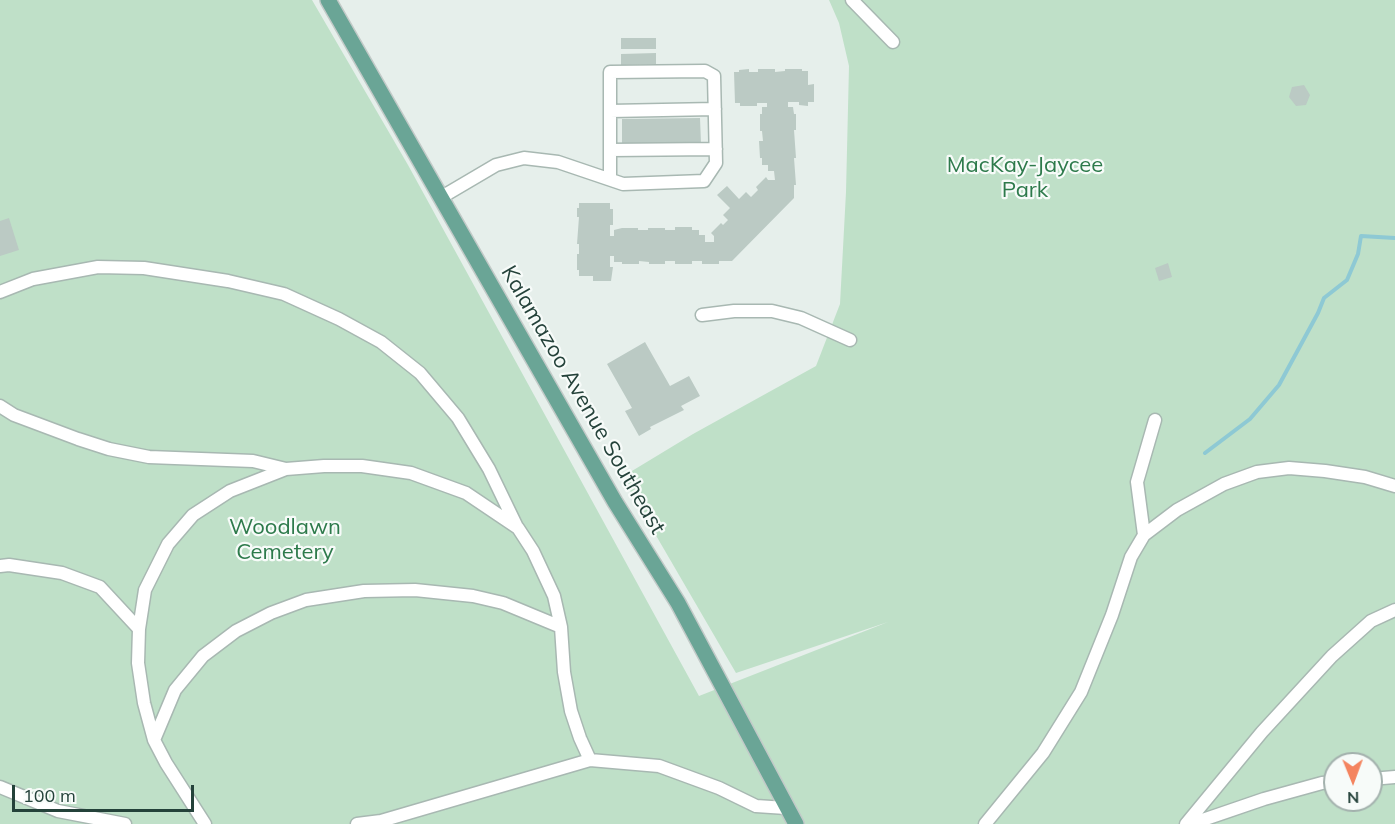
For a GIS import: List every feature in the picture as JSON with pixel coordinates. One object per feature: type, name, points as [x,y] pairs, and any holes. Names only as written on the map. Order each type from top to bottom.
[{"type":"main road","name":"Kalamazoo Avenue Southeast","points":[[328,0],[615,502],[678,603],[796,824]]},
{"type":"lane","points":[[852,0],[893,42]]},
{"type":"lane","points":[[440,198],[496,165],[524,158],[558,162],[623,184],[704,182],[716,164],[714,76],[705,71],[610,72],[610,179]]},
{"type":"lane","points":[[610,111],[715,109]]},
{"type":"lane","points":[[610,150],[716,149]]},
{"type":"lane","points":[[0,292],[33,279],[98,267],[144,267],[228,280],[284,294],[339,319],[381,342],[420,373],[458,418],[489,469],[518,528],[533,551],[554,596],[561,627],[564,672],[571,711],[590,760]]},
{"type":"lane","points":[[702,315],[734,311],[772,311],[801,318],[850,340]]},
{"type":"lane","points":[[0,406],[14,415],[109,449],[149,457],[253,461],[286,470]]},
{"type":"lane","points":[[1144,536],[1137,482],[1155,420]]},
{"type":"lane","points":[[205,824],[170,770],[154,740],[142,693],[138,663],[139,629],[145,590],[168,544],[192,515],[230,492],[286,470],[324,466],[362,466],[411,473],[466,493],[518,528]]},
{"type":"lane","points":[[985,824],[1043,753],[1081,692],[1112,615],[1131,557],[1144,536],[1177,510],[1224,484],[1257,472],[1289,468],[1325,471],[1365,477],[1395,486]]},
{"type":"lane","points":[[0,566],[9,565],[62,573],[100,587],[139,629]]},
{"type":"lane","points":[[154,740],[175,690],[203,656],[236,631],[271,613],[306,600],[364,591],[415,590],[472,596],[503,603],[561,627]]},
{"type":"lane","points":[[1186,824],[1262,732],[1332,656],[1371,621],[1395,610]]},
{"type":"lane","points":[[357,824],[381,821],[590,760],[659,766],[719,788],[756,806],[786,808]]},
{"type":"lane","points":[[1191,824],[1323,783]]},
{"type":"lane","points":[[0,787],[58,811],[125,824]]},
{"type":"green space","points":[[0,0],[312,0],[408,165],[699,696],[888,622],[736,673],[622,477],[693,434],[816,366],[840,304],[846,192],[849,66],[839,23],[829,0],[1395,0],[1395,824],[0,824]]},
{"type":"building","points":[[621,38],[656,38],[656,49],[621,49]]},
{"type":"building","points":[[656,53],[656,64],[621,65],[621,54]]},
{"type":"building","points":[[749,69],[749,72],[758,72],[758,69],[775,69],[775,72],[785,71],[785,69],[802,69],[802,71],[808,71],[808,85],[814,84],[814,102],[808,102],[808,106],[799,105],[799,102],[788,102],[788,107],[793,107],[794,114],[796,114],[794,198],[732,261],[719,261],[719,264],[702,264],[702,261],[692,261],[692,264],[675,264],[675,261],[665,261],[665,264],[649,264],[649,262],[639,261],[639,264],[622,264],[622,262],[614,262],[614,256],[610,256],[610,267],[613,267],[611,281],[593,281],[593,276],[579,276],[579,270],[577,270],[579,217],[577,217],[577,208],[579,208],[579,203],[610,203],[610,209],[613,209],[613,225],[610,225],[610,236],[614,236],[614,230],[622,228],[675,230],[675,227],[692,227],[692,230],[699,230],[699,235],[705,235],[705,242],[714,242],[714,236],[711,233],[721,223],[723,225],[728,220],[723,215],[730,208],[717,195],[727,186],[739,199],[746,192],[751,197],[758,190],[756,187],[766,177],[768,180],[775,180],[774,171],[768,171],[768,165],[762,165],[762,158],[760,158],[759,141],[763,141],[762,131],[760,131],[760,114],[762,114],[762,107],[767,107],[767,103],[757,103],[757,106],[740,106],[740,103],[735,103],[734,72]]},
{"type":"building","points":[[1304,85],[1310,95],[1306,105],[1296,106],[1289,97],[1292,87]]},
{"type":"building","points":[[700,118],[701,144],[622,145],[622,119]]},
{"type":"building","points":[[9,218],[19,250],[0,256],[0,221]]},
{"type":"building","points":[[1168,263],[1172,277],[1159,281],[1155,268]]},
{"type":"building","points":[[645,342],[670,386],[689,376],[700,396],[681,406],[684,410],[650,427],[651,429],[639,436],[625,411],[632,408],[607,364]]},
{"type":"waterway","points":[[1205,453],[1250,419],[1279,385],[1324,298],[1347,280],[1358,254],[1361,236],[1395,238]]},
{"type":"park label","name":"MacKay-Jaycee Park","points":[[1025,178]]},
{"type":"park label","name":"Woodlawn Cemetery","points":[[285,540]]}]
